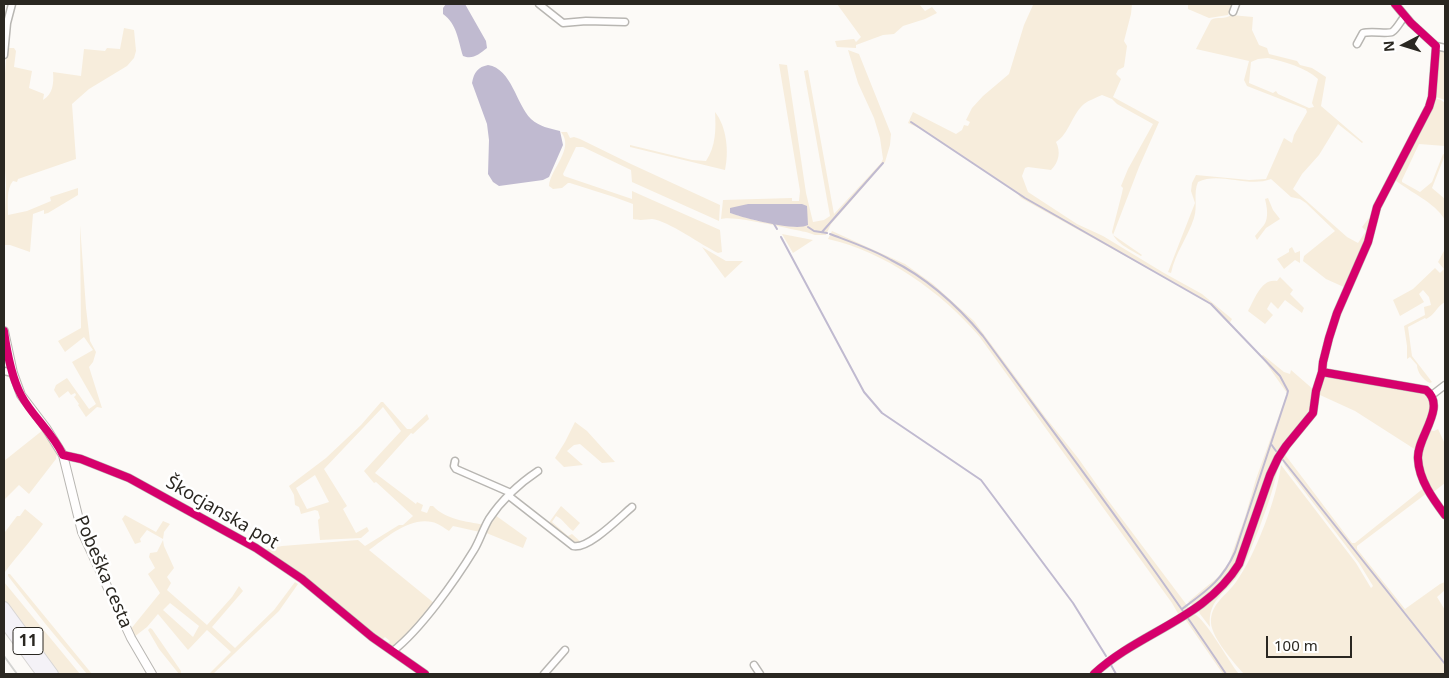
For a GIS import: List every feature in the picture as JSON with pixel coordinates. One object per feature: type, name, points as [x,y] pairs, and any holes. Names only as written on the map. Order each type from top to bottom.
[{"type":"highway","name":"11","points":[[4,607],[53,674]]},
{"type":"highway","name":"11","points":[[4,622],[42,674]]},
{"type":"street","points":[[4,55],[5,29],[12,4]]},
{"type":"street","points":[[539,4],[562,23],[586,21],[625,22]]},
{"type":"street","points":[[1233,12],[1236,4]]},
{"type":"street","points":[[1395,4],[1410,23],[1436,46],[1445,48]]},
{"type":"street","points":[[1356,44],[1363,33],[1374,31],[1392,32],[1405,16]]},
{"type":"street","points":[[1094,674],[1107,662],[1124,651],[1187,616],[1221,588],[1239,564],[1270,475],[1278,458],[1313,412],[1328,338],[1368,242],[1377,207],[1429,107],[1432,97],[1436,46]]},
{"type":"street","name":"Pobeška cesta","points":[[4,331],[13,373],[21,395],[46,428],[63,455],[82,532],[128,630],[152,674]]},
{"type":"street","points":[[4,371],[13,373]]},
{"type":"street","points":[[1322,372],[1426,390],[1432,394],[1434,402],[1433,412],[1418,452],[1418,460],[1426,486],[1445,515]]},
{"type":"street","points":[[1432,394],[1445,385]]},
{"type":"street","name":"Škocjanska pot","points":[[63,455],[81,459],[129,478],[256,548],[302,579],[372,637],[425,674]]},
{"type":"street","points":[[455,461],[454,466],[456,469],[510,495],[573,546],[584,545],[632,507]]},
{"type":"street","points":[[393,651],[416,629],[460,572],[475,548],[489,519],[517,487],[538,471]]},
{"type":"street","points":[[544,674],[565,650]]},
{"type":"street","points":[[754,664],[760,674]]},
{"type":"shaded area","points":[[446,4],[465,4],[486,41],[487,48],[473,57],[463,56],[454,27],[443,14],[443,8]]},
{"type":"shaded area","points":[[837,4],[919,4],[925,11],[932,7],[937,13],[903,26],[894,34],[883,35],[856,45],[856,48],[837,47],[835,41],[854,39],[856,42],[861,37]]},
{"type":"shaded area","points":[[1032,4],[1132,4],[1124,41],[1127,46],[1124,67],[1118,70],[1116,74],[1121,79],[1113,97],[1159,122],[1139,167],[1113,235],[1112,232],[1123,188],[1121,186],[1128,169],[1153,124],[1117,104],[1112,99],[1102,95],[1080,108],[1064,134],[1056,142],[1058,157],[1056,164],[1051,170],[1025,168],[1022,176],[1028,192],[1077,224],[1103,236],[1202,294],[1232,319],[1229,324],[1204,300],[1021,198],[1015,191],[923,130],[908,123],[913,112],[956,134],[962,130],[964,125],[968,126],[970,122],[966,120],[972,108],[1009,74]]},
{"type":"shaded area","points":[[1188,4],[1233,4],[1228,15],[1209,18],[1188,9]]},
{"type":"shaded area","points":[[1229,16],[1253,17],[1252,30],[1259,45],[1267,48],[1269,54],[1297,61],[1300,65],[1312,68],[1326,77],[1321,106],[1363,142],[1338,124],[1319,155],[1302,174],[1293,189],[1347,237],[1358,243],[1366,231],[1362,227],[1369,218],[1372,219],[1369,232],[1346,288],[1326,279],[1303,261],[1304,256],[1335,231],[1306,203],[1291,197],[1271,179],[1253,182],[1215,178],[1198,182],[1194,218],[1175,259],[1171,273],[1168,272],[1195,203],[1191,191],[1196,175],[1249,180],[1266,179],[1284,138],[1292,143],[1294,135],[1307,112],[1306,109],[1247,86],[1244,80],[1249,61],[1196,49],[1211,20]],"holes":[[[1268,58],[1301,68],[1318,79],[1312,103],[1314,107],[1309,108],[1278,94],[1276,91],[1273,93],[1249,83],[1251,62]]]},
{"type":"shaded area","points":[[124,28],[134,30],[136,51],[134,58],[127,66],[89,89],[72,104],[76,159],[18,179],[17,182],[13,181],[8,193],[8,215],[27,211],[51,201],[50,197],[78,188],[78,195],[48,213],[44,214],[44,210],[33,214],[30,252],[10,245],[4,245],[6,185],[4,86],[7,48],[14,48],[16,51],[14,67],[32,71],[29,88],[44,94],[43,100],[49,95],[52,88],[53,72],[81,76],[84,49],[105,51],[107,48],[120,49]]},
{"type":"shaded area","points":[[1438,49],[1445,49],[1445,100],[1433,96]]},
{"type":"shaded area","points":[[848,50],[859,54],[891,134],[890,145],[885,162],[831,224],[826,235],[815,235],[738,219],[721,219],[723,200],[792,198],[792,201],[799,201],[800,191],[779,64],[787,65],[806,193],[813,222],[824,220],[830,216],[804,71],[808,70],[834,214],[883,159],[880,138],[874,118],[858,83]],"holes":[[[748,204],[802,204],[796,227],[758,221],[730,213]]]},
{"type":"shaded area","points":[[488,65],[503,73],[526,113],[534,122],[560,131],[563,145],[549,177],[543,180],[499,186],[493,182],[488,174],[489,140],[487,124],[472,83],[477,71]]},
{"type":"shaded area","points":[[1434,98],[1445,103],[1445,146],[1419,144],[1402,182],[1420,192],[1432,182],[1443,154],[1445,155],[1432,188],[1445,199],[1445,220],[1435,208],[1394,179]]},
{"type":"shaded area","points":[[715,112],[722,125],[726,140],[725,170],[630,147],[630,145],[692,160],[706,161],[714,143]]},
{"type":"shaded area","points":[[561,132],[567,132],[570,138],[580,139],[720,205],[719,221],[632,182],[631,170],[583,147],[576,147],[563,174],[564,176],[632,199],[632,191],[720,230],[722,252],[718,253],[659,220],[633,219],[633,204],[570,183],[562,188],[553,189],[549,186],[550,179],[564,152],[565,145],[565,139]]},
{"type":"shaded area","points":[[1268,198],[1273,210],[1280,219],[1266,228],[1257,240],[1255,236],[1267,219],[1265,199]]},
{"type":"shaded area","points":[[748,204],[802,204],[807,206],[808,225],[802,227],[782,226],[730,213],[730,208]]},
{"type":"shaded area","points":[[80,225],[90,341],[96,352],[93,362],[89,367],[102,408],[97,407],[86,417],[74,397],[75,393],[71,395],[68,391],[59,398],[54,390],[56,385],[67,378],[89,409],[96,404],[72,362],[93,350],[84,337],[65,352],[58,341],[81,328]]},
{"type":"shaded area","points":[[832,231],[905,264],[933,284],[974,321],[1078,458],[1189,608],[1189,611],[1180,617],[1172,603],[979,336],[964,320],[930,289],[891,264],[871,253],[828,239]]},
{"type":"shaded area","points":[[782,234],[813,240],[793,253]]},
{"type":"shaded area","points":[[1113,235],[1142,255],[1124,246]]},
{"type":"shaded area","points":[[702,247],[726,261],[743,261],[725,278]]},
{"type":"shaded area","points":[[1292,247],[1295,253],[1300,251],[1300,263],[1295,260],[1284,269],[1277,259],[1289,252],[1289,249]]},
{"type":"shaded area","points":[[1445,249],[1445,302],[1429,317],[1408,327],[1412,356],[1432,382],[1430,383],[1421,376],[1417,365],[1410,357],[1407,359],[1404,326],[1425,315],[1424,307],[1431,305],[1429,297],[1423,290],[1419,294],[1424,302],[1400,316],[1393,300],[1413,289],[1435,268],[1440,273],[1444,269],[1438,262]]},
{"type":"shaded area","points":[[1280,277],[1293,290],[1290,294],[1304,308],[1302,313],[1285,300],[1278,309],[1271,302],[1267,309],[1273,315],[1265,324],[1248,311],[1263,286],[1271,281],[1277,281]]},
{"type":"shaded area","points":[[1263,355],[1284,372],[1290,374],[1291,370],[1314,390],[1312,403],[1307,414],[1280,451],[1238,563],[1225,582],[1194,606],[1188,602],[1218,577],[1229,562],[1287,393],[1261,356]]},
{"type":"shaded area","points":[[1325,375],[1426,392],[1430,396],[1431,411],[1416,450],[1355,411],[1320,395],[1321,382]]},
{"type":"shaded area","points":[[381,402],[407,429],[411,429],[427,414],[429,419],[413,434],[411,433],[375,473],[416,504],[417,502],[423,505],[421,511],[427,513],[430,506],[433,506],[450,517],[484,525],[480,532],[453,526],[449,531],[439,524],[423,521],[406,525],[369,550],[434,603],[410,634],[392,648],[386,645],[390,641],[385,637],[381,641],[263,550],[282,546],[358,540],[365,546],[399,525],[403,525],[413,516],[376,482],[374,483],[364,471],[401,431],[383,407],[324,469],[347,506],[343,509],[356,533],[367,527],[369,531],[361,538],[320,540],[318,520],[320,518],[318,511],[315,510],[301,514],[299,507],[295,505],[294,495],[289,486],[326,458],[361,425]],"holes":[[[315,475],[329,502],[307,509],[296,488]]]},
{"type":"shaded area","points":[[575,422],[587,431],[615,462],[602,463],[580,444],[574,445],[567,451],[583,465],[564,467],[555,458]]},
{"type":"shaded area","points":[[1438,429],[1445,444],[1445,483],[1432,493],[1422,468],[1421,456],[1429,430],[1434,431]]},
{"type":"shaded area","points":[[43,430],[57,452],[56,459],[29,494],[19,485],[4,500],[4,461]]},
{"type":"shaded area","points":[[1283,452],[1352,543],[1355,543],[1425,487],[1427,493],[1357,546],[1357,549],[1405,609],[1445,582],[1445,590],[1437,597],[1445,610],[1445,674],[1244,674],[1224,650],[1212,629],[1211,616],[1216,605],[1243,571],[1258,542],[1275,494],[1281,465],[1356,563],[1371,588],[1373,586],[1359,563],[1285,466],[1282,459]]},
{"type":"shaded area","points":[[1279,459],[1271,493],[1249,553],[1237,577],[1215,602],[1210,617],[1210,627],[1198,609],[1228,584],[1240,566]]},
{"type":"shaded area","points":[[561,506],[580,523],[573,531],[556,516],[552,522],[568,536],[572,534],[583,544],[574,545],[548,524]]},
{"type":"shaded area","points":[[25,509],[43,524],[5,572],[4,531]]},
{"type":"shaded area","points":[[125,515],[156,532],[163,521],[170,524],[164,532],[163,539],[147,530],[140,539],[141,542],[135,544],[122,519]]},
{"type":"shaded area","points":[[495,515],[527,538],[523,548],[484,532]]},
{"type":"shaded area","points":[[163,540],[174,568],[167,577],[171,583],[167,590],[207,625],[232,597],[239,586],[243,591],[212,627],[235,648],[274,610],[295,582],[298,584],[279,611],[213,674],[209,674],[231,652],[207,630],[188,650],[158,614],[147,627],[134,637],[130,630],[160,593],[148,574],[155,568],[149,557],[150,553],[157,552]],"holes":[[[170,603],[199,626],[193,637],[163,610]]]},
{"type":"shaded area","points":[[8,574],[10,574],[92,674],[87,674],[27,601]]},
{"type":"shaded area","points":[[4,582],[80,674],[60,674],[4,600]]},
{"type":"shaded area","points":[[1194,614],[1199,617],[1211,632],[1239,674],[1223,674],[1185,619]]},
{"type":"shaded area","points":[[150,628],[181,671],[181,674],[179,674],[159,649],[148,630]]},
{"type":"waterway","points":[[911,122],[1025,198],[1211,304],[1280,376],[1288,391],[1287,395],[1235,552],[1219,578],[1206,591],[1182,609]]},
{"type":"waterway","points":[[822,232],[883,163]]},
{"type":"waterway","points":[[774,224],[777,229]]},
{"type":"waterway","points":[[808,227],[814,231],[827,233]]},
{"type":"waterway","points":[[830,234],[876,252],[917,275],[952,303],[983,336],[1167,588],[1226,674]]},
{"type":"waterway","points":[[781,237],[864,392],[882,413],[981,480],[1073,603],[1106,656]]},
{"type":"waterway","points":[[1271,444],[1276,451]]},
{"type":"waterway","points":[[1283,460],[1445,664]]},
{"type":"waterway","points":[[1111,665],[1116,674]]},
{"type":"railway","points":[[4,656],[17,674]]},
{"type":"cycle path","points":[[1395,4],[1411,23],[1436,46],[1432,97],[1429,107],[1377,207],[1368,242],[1337,313],[1329,338],[1322,372],[1426,390],[1432,397],[1434,405],[1433,414],[1419,451],[1419,467],[1427,489],[1445,515]]},
{"type":"cycle path","points":[[4,331],[12,372],[21,395],[63,455],[81,459],[129,478],[256,548],[302,579],[372,637],[425,674]]},
{"type":"cycle path","points":[[1094,674],[1112,659],[1190,612],[1225,583],[1239,564],[1270,475],[1278,458],[1313,413],[1316,391],[1322,372]]}]
